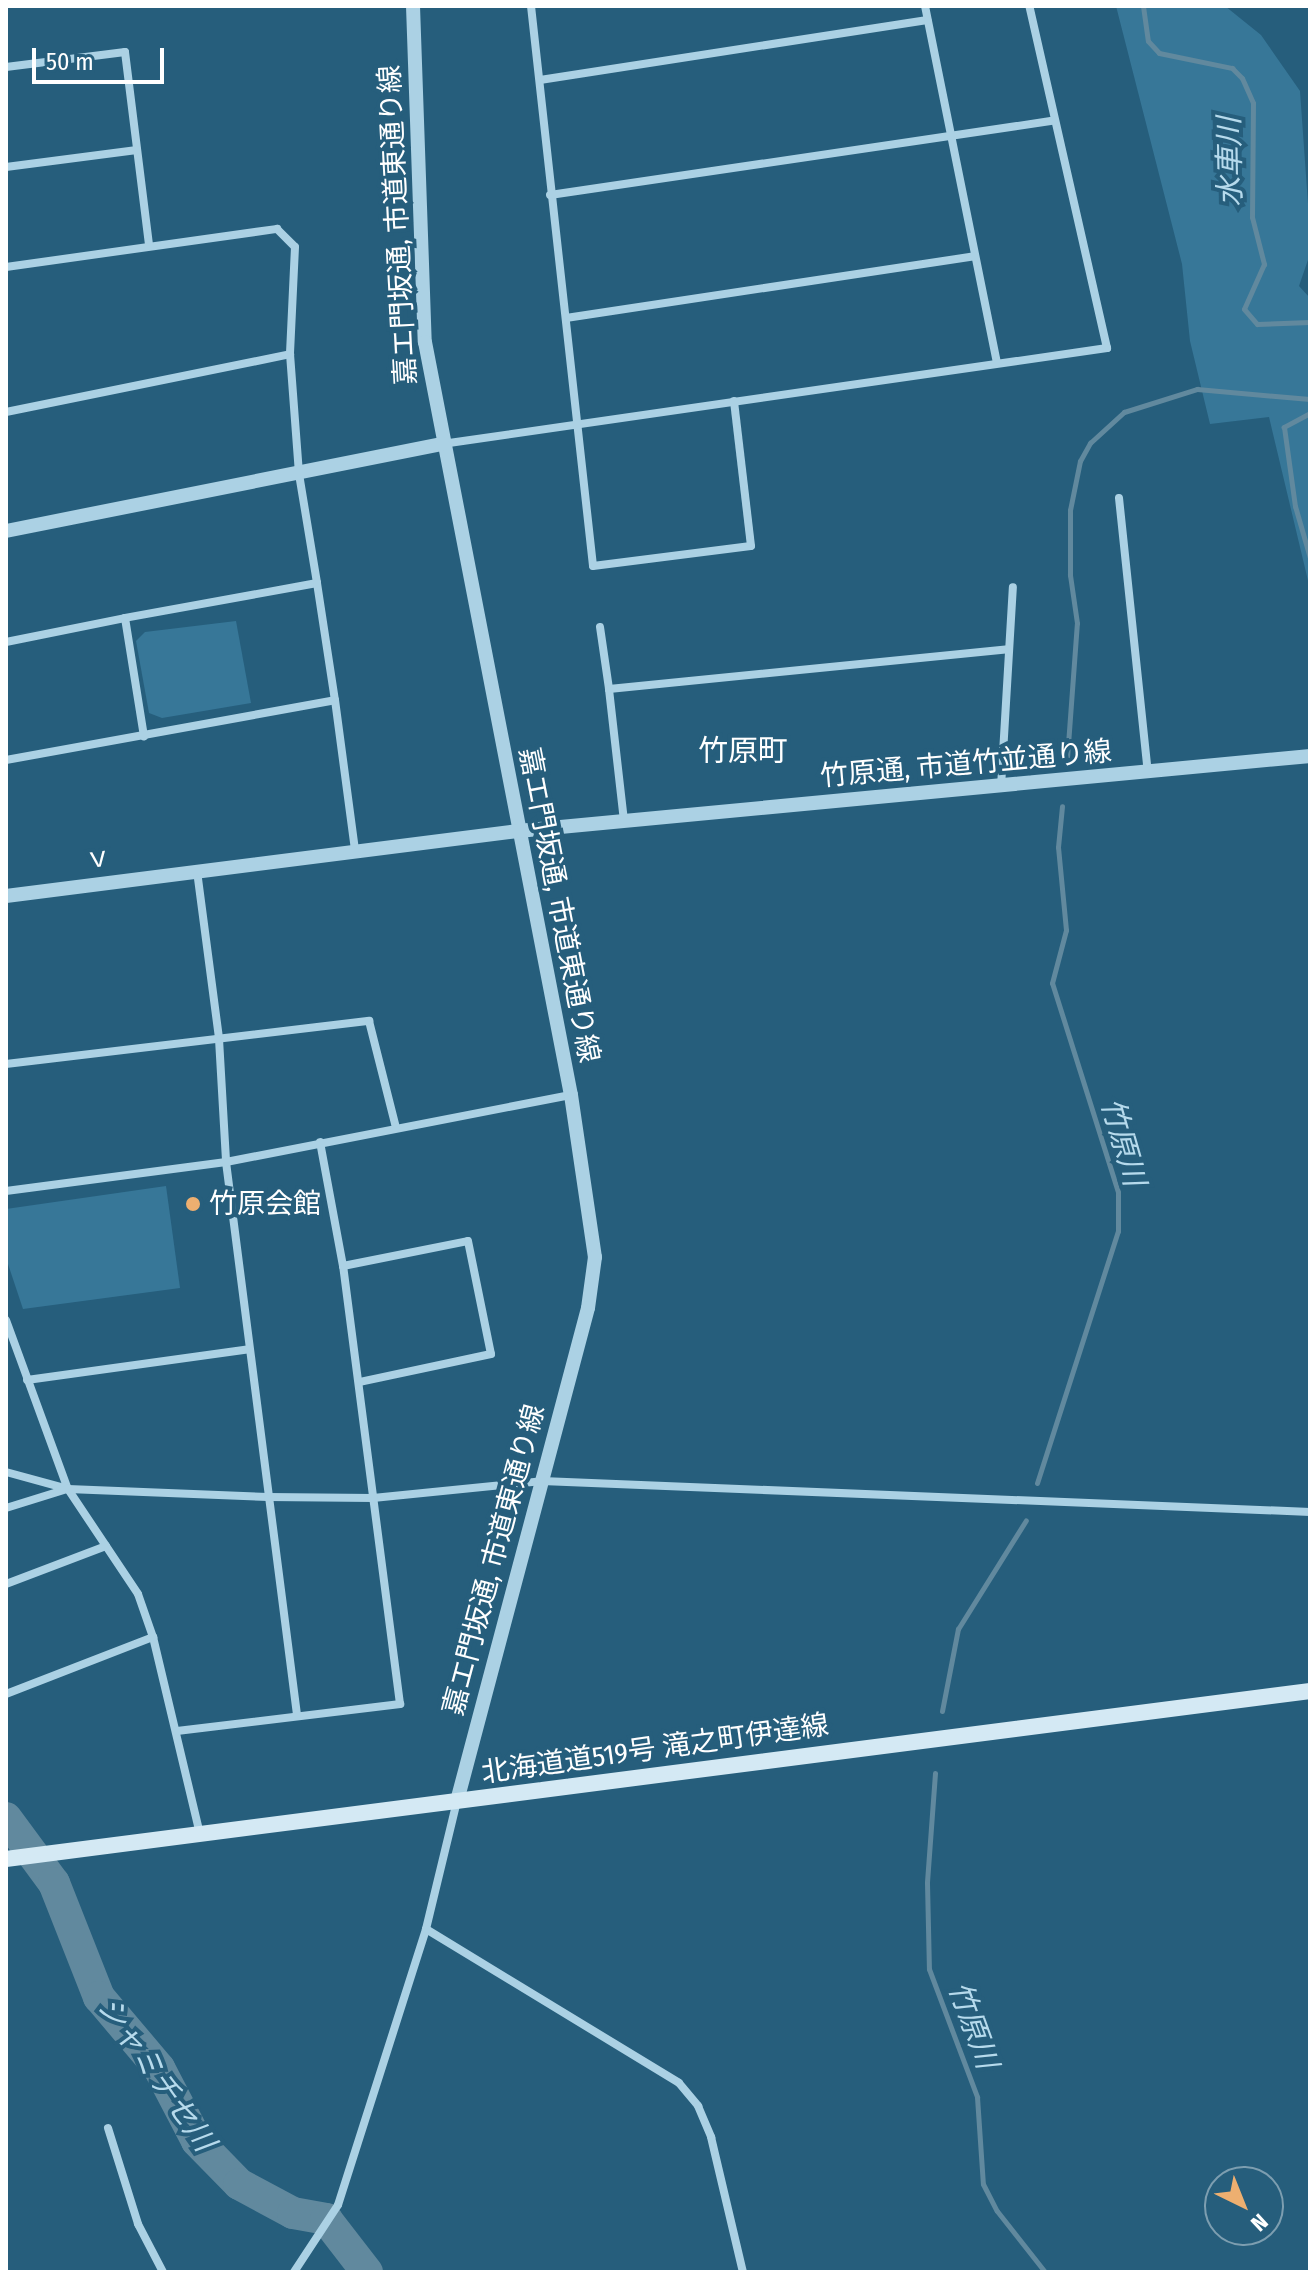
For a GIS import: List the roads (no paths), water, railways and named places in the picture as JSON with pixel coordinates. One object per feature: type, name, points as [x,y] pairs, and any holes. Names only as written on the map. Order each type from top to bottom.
[{"type":"main road","name":"北海道道519号 滝之町伊達線","points":[[6,1859],[1310,1691]]},
{"type":"street","name":"嘉エ門坂通, 市道東通り線","points":[[413,6],[425,342],[442,444],[571,1095],[595,1257],[588,1308],[457,1801]]},
{"type":"street","points":[[531,6],[593,566],[751,546],[734,401]]},
{"type":"street","points":[[925,6],[997,363]]},
{"type":"street","points":[[6,531],[442,444],[1107,348],[1051,121],[1029,6]]},
{"type":"street","points":[[540,80],[927,20]]},
{"type":"street","points":[[6,67],[125,52],[149,244]]},
{"type":"street","points":[[550,195],[1051,121]]},
{"type":"street","points":[[6,167],[137,150]]},
{"type":"street","points":[[6,267],[149,244],[277,229],[295,247],[290,354],[299,474],[355,850]]},
{"type":"street","points":[[566,318],[974,256]]},
{"type":"street","points":[[6,412],[290,354]]},
{"type":"street","points":[[1119,498],[1148,772]]},
{"type":"street","points":[[6,642],[317,583]]},
{"type":"street","points":[[1001,787],[1013,587]]},
{"type":"street","points":[[125,618],[144,736]]},
{"type":"street","points":[[600,627],[624,821]]},
{"type":"street","points":[[609,689],[1008,649]]},
{"type":"street","points":[[6,760],[335,700]]},
{"type":"street","name":"竹原通, 市道竹並通り線","points":[[197,871],[518,831],[1310,756]]},
{"type":"street","points":[[197,871],[219,1039],[226,1162],[297,1715]]},
{"type":"street","name":"ｖ","points":[[6,896],[197,871]]},
{"type":"street","points":[[6,1064],[369,1021],[396,1128]]},
{"type":"street","points":[[6,1191],[226,1162],[571,1095]]},
{"type":"street","points":[[177,1731],[400,1704],[343,1266],[320,1142]]},
{"type":"street","points":[[343,1266],[468,1241],[491,1354],[359,1382]]},
{"type":"street","points":[[6,1320],[68,1489],[138,1594],[153,1637],[200,1836]]},
{"type":"street","points":[[27,1380],[249,1349]]},
{"type":"street","points":[[6,1472],[68,1489],[268,1497],[373,1498],[542,1481],[1310,1512]]},
{"type":"street","points":[[6,1508],[68,1489]]},
{"type":"street","points":[[6,1584],[106,1546]]},
{"type":"street","points":[[6,1694],[153,1637]]},
{"type":"street","points":[[294,2272],[338,2205],[426,1929],[457,1801]]},
{"type":"street","points":[[426,1929],[679,2083],[698,2106],[711,2137],[743,2272]]},
{"type":"street","points":[[108,2128],[138,2224],[163,2272]]},
{"type":"waterway","name":"水車川","points":[[1143,6],[1148,41],[1159,53],[1232,68],[1242,78],[1253,103],[1252,217],[1264,264],[1244,309],[1257,324],[1310,322]]},
{"type":"waterway","name":"竹原川","points":[[1067,758],[1077,623],[1070,575],[1070,510],[1080,461],[1090,443],[1124,412],[1197,389],[1310,399]]},
{"type":"waterway","points":[[1310,413],[1284,427],[1295,506],[1310,558]]},
{"type":"waterway","name":"竹原川","points":[[1037,1483],[1118,1231],[1118,1192],[1052,983],[1066,930],[1058,847],[1062,806]]},
{"type":"waterway","name":"竹原川","points":[[942,1711],[958,1629],[1026,1520]]},
{"type":"waterway","name":"竹原川","points":[[935,1773],[927,1883],[929,1969],[977,2097],[983,2184],[997,2211],[1045,2272]]},
{"type":"waterway","name":"シャミチセ川","points":[[6,1818],[54,1883],[99,1997],[159,2068],[197,2141],[239,2184],[293,2213],[326,2219],[367,2272]]},
{"type":"place","name":"竹原会館","points":[[193,1204]]},
{"type":"district","name":"竹原町","points":[[743,751]]}]
